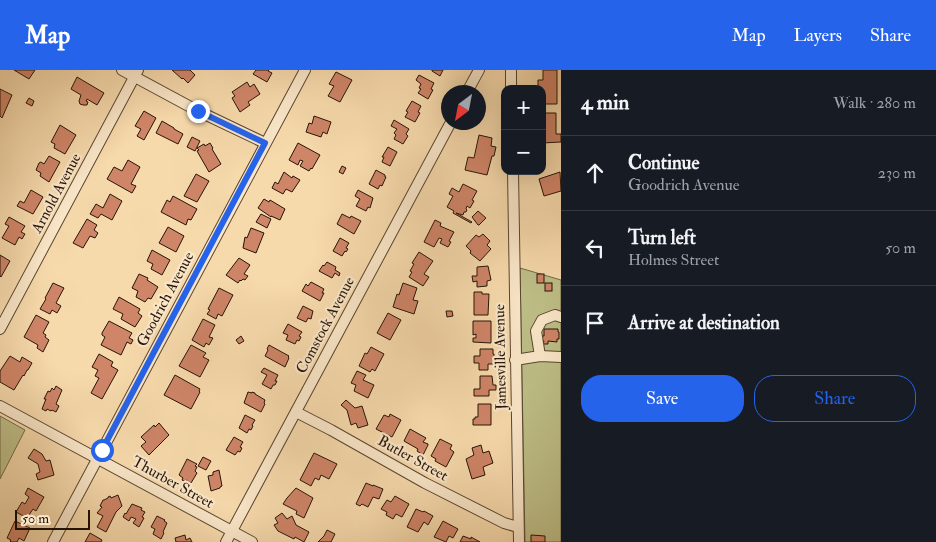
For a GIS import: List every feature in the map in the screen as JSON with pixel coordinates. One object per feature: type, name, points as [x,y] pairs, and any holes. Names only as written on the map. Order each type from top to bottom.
[{"type":"street","points":[[122,70],[136,73],[198,111],[265,143]]},
{"type":"street","name":"Goodrich Avenue","points":[[53,542],[305,70]]},
{"type":"street","points":[[471,85],[479,70]]},
{"type":"street","points":[[511,70],[512,85]]},
{"type":"street","name":"Arnold Avenue","points":[[0,329],[136,73]]},
{"type":"street","name":"Comstock Avenue","points":[[226,542],[447,130]]},
{"type":"street","name":"Jamesville Avenue","points":[[513,175],[519,542]]},
{"type":"street","points":[[540,356],[536,331],[542,320],[555,315],[561,317]]},
{"type":"street","points":[[516,360],[540,356],[561,357]]},
{"type":"street","name":"Thurber Street","points":[[0,406],[252,542]]},
{"type":"street","name":"Butler Street","points":[[296,412],[504,524],[518,527]]},
{"type":"green space","points":[[520,268],[561,280],[561,542],[525,542]]},
{"type":"green space","points":[[0,416],[25,430],[0,479]]},
{"type":"building","points":[[14,70],[35,70],[29,79]]},
{"type":"building","points":[[172,70],[190,70],[195,75],[188,83]]},
{"type":"building","points":[[256,70],[269,70],[272,73],[267,82],[253,74]]},
{"type":"building","points":[[432,70],[443,70],[440,76]]},
{"type":"building","points":[[543,70],[557,70],[557,104],[546,104],[546,85],[538,85],[538,80],[543,80]]},
{"type":"building","points":[[336,72],[352,80],[340,102],[328,96],[334,86],[329,84]]},
{"type":"building","points":[[419,75],[434,83],[431,89],[433,90],[428,99],[418,93],[421,89],[419,88],[421,84],[416,80]]},
{"type":"building","points":[[77,77],[104,93],[97,105],[87,99],[87,105],[80,104],[81,95],[71,89]]},
{"type":"building","points":[[247,82],[250,87],[254,84],[260,94],[248,102],[250,105],[240,112],[232,98],[235,96],[232,92]]},
{"type":"building","points":[[0,89],[12,95],[2,118],[0,116]]},
{"type":"building","points":[[29,98],[34,101],[32,106],[26,103]]},
{"type":"building","points":[[412,101],[421,106],[418,112],[420,113],[415,122],[405,117]]},
{"type":"building","points":[[144,111],[156,118],[144,140],[137,136],[141,129],[135,126]]},
{"type":"building","points":[[546,113],[556,113],[556,134],[561,134],[561,142],[546,143]]},
{"type":"building","points":[[314,116],[331,122],[327,134],[323,132],[321,137],[306,132],[309,123],[312,124]]},
{"type":"building","points":[[394,120],[409,129],[406,134],[408,136],[403,144],[394,139],[396,135],[394,133],[397,129],[391,126]]},
{"type":"building","points":[[162,121],[183,134],[178,144],[156,133]]},
{"type":"building","points":[[60,125],[76,135],[65,154],[54,148],[55,144],[51,142]]},
{"type":"building","points":[[479,135],[492,138],[491,146],[496,147],[487,175],[465,170],[468,157],[474,158]]},
{"type":"building","points":[[192,137],[200,141],[195,151],[187,147]]},
{"type":"building","points":[[210,143],[221,164],[209,172],[197,148]]},
{"type":"building","points":[[298,143],[320,155],[309,171],[300,166],[303,161],[300,160],[298,165],[289,160]]},
{"type":"building","points":[[388,147],[397,152],[390,166],[382,162],[384,157],[382,157]]},
{"type":"building","points":[[49,156],[60,162],[49,182],[40,176],[41,173],[36,170],[39,163],[44,164]]},
{"type":"building","points":[[128,160],[140,167],[131,184],[136,186],[132,193],[107,179],[114,167],[122,171]]},
{"type":"building","points":[[342,166],[346,168],[343,174],[339,172]]},
{"type":"building","points":[[376,170],[386,177],[382,186],[380,185],[378,189],[369,184]]},
{"type":"building","points":[[284,172],[292,178],[293,176],[300,180],[292,192],[286,189],[283,194],[272,188],[275,182],[278,184]]},
{"type":"building","points":[[560,172],[561,191],[544,196],[539,179]]},
{"type":"building","points":[[196,174],[209,181],[197,202],[184,196]]},
{"type":"building","points":[[463,184],[477,191],[470,208],[467,206],[467,210],[463,215],[456,213],[471,223],[453,213],[454,211],[447,207],[453,196],[449,194],[452,188],[459,192]]},
{"type":"building","points":[[31,190],[43,197],[33,214],[17,206],[20,201],[24,203]]},
{"type":"building","points":[[358,190],[373,198],[370,208],[368,207],[366,211],[356,206],[360,199],[355,196]]},
{"type":"building","points":[[110,194],[122,201],[112,220],[101,214],[98,218],[90,214],[96,204],[103,208]]},
{"type":"building","points":[[173,196],[197,209],[191,220],[188,219],[186,225],[161,212],[167,200],[170,202]]},
{"type":"building","points":[[264,199],[269,202],[270,200],[285,209],[280,220],[271,217],[258,208]]},
{"type":"building","points":[[478,211],[486,218],[479,225],[472,217]]},
{"type":"building","points":[[261,214],[271,219],[267,228],[256,222]]},
{"type":"building","points":[[342,214],[361,221],[354,234],[337,224]]},
{"type":"building","points":[[9,217],[25,226],[21,232],[25,234],[22,239],[19,237],[15,245],[2,238],[9,226],[5,224]]},
{"type":"building","points":[[87,219],[97,225],[94,230],[98,233],[95,238],[90,236],[83,248],[73,243]]},
{"type":"building","points":[[435,220],[441,223],[440,226],[454,232],[448,247],[440,243],[442,239],[439,238],[434,247],[424,242]]},
{"type":"building","points":[[168,227],[184,236],[176,252],[159,243]]},
{"type":"building","points":[[251,228],[264,233],[256,253],[243,248],[245,237],[247,238]]},
{"type":"building","points":[[483,234],[490,241],[487,245],[491,249],[480,261],[470,253],[471,251],[466,246],[476,235],[479,237]]},
{"type":"building","points":[[340,238],[349,243],[346,248],[348,249],[342,256],[333,251]]},
{"type":"building","points":[[152,250],[170,260],[162,275],[151,269],[153,264],[147,261]]},
{"type":"building","points":[[419,252],[433,261],[424,274],[429,277],[423,286],[409,277],[414,264],[412,263]]},
{"type":"building","points":[[0,255],[10,261],[1,277],[0,276]]},
{"type":"building","points":[[239,258],[250,265],[244,274],[248,276],[245,280],[240,280],[238,283],[226,275]]},
{"type":"building","points":[[327,262],[336,267],[335,270],[340,273],[339,276],[335,273],[332,278],[319,271]]},
{"type":"building","points":[[488,266],[491,280],[487,281],[487,286],[477,287],[477,281],[473,282],[472,276],[477,276],[477,267]]},
{"type":"building","points":[[139,274],[148,278],[147,280],[158,287],[151,299],[148,298],[145,302],[136,297],[138,291],[132,288]]},
{"type":"building","points":[[537,274],[544,274],[544,283],[537,283]]},
{"type":"building","points":[[311,282],[324,289],[320,301],[302,291],[306,284],[308,286]]},
{"type":"building","points":[[53,283],[64,288],[56,303],[61,306],[57,313],[52,310],[50,314],[40,309]]},
{"type":"building","points":[[403,283],[417,288],[413,300],[418,301],[414,314],[393,307]]},
{"type":"building","points":[[545,283],[552,283],[552,291],[545,291]]},
{"type":"building","points":[[219,288],[233,295],[222,316],[218,314],[216,319],[207,314]]},
{"type":"building","points":[[474,292],[489,294],[488,315],[474,315]]},
{"type":"building","points":[[119,297],[140,309],[138,313],[142,316],[135,327],[121,319],[123,314],[113,309]]},
{"type":"building","points":[[303,306],[313,311],[311,319],[308,318],[306,322],[297,318]]},
{"type":"building","points":[[446,311],[452,311],[453,316],[447,317]]},
{"type":"building","points":[[388,313],[401,320],[390,340],[377,333]]},
{"type":"building","points":[[36,315],[49,322],[43,333],[49,340],[43,352],[37,348],[38,345],[24,337]]},
{"type":"building","points":[[203,319],[215,325],[209,337],[213,338],[209,345],[206,343],[204,347],[192,340]]},
{"type":"building","points":[[109,321],[132,333],[129,338],[133,340],[131,344],[127,342],[121,355],[101,345],[105,337],[102,333]]},
{"type":"building","points":[[473,321],[491,321],[491,343],[473,342],[476,334],[473,335]]},
{"type":"building","points":[[288,324],[302,332],[299,336],[301,337],[299,341],[297,340],[295,344],[286,340],[288,335],[283,333]]},
{"type":"building","points":[[544,329],[558,329],[559,339],[557,339],[557,342],[548,341],[548,344],[543,344],[542,336],[544,336]]},
{"type":"building","points":[[241,336],[244,341],[239,344],[236,340]]},
{"type":"building","points":[[191,345],[206,353],[203,357],[209,360],[200,377],[179,366]]},
{"type":"building","points":[[269,345],[289,356],[285,367],[265,356]]},
{"type":"building","points":[[371,347],[384,354],[375,371],[372,369],[370,372],[359,366],[365,353],[367,354]]},
{"type":"building","points":[[480,349],[493,349],[494,364],[488,364],[488,370],[479,370],[479,363],[474,363],[474,356],[480,356]]},
{"type":"building","points":[[99,354],[113,362],[111,366],[118,370],[102,399],[91,393],[99,378],[95,376],[98,370],[92,367]]},
{"type":"building","points":[[10,356],[20,362],[22,357],[32,363],[14,390],[0,382],[0,371]]},
{"type":"building","points":[[264,368],[278,375],[275,385],[271,389],[262,384],[267,375],[261,372]]},
{"type":"building","points":[[357,371],[366,375],[363,380],[374,385],[368,398],[354,391],[356,385],[351,383]]},
{"type":"building","points":[[175,375],[200,389],[191,409],[164,395]]},
{"type":"building","points":[[480,376],[492,376],[493,385],[496,385],[496,390],[489,390],[489,396],[474,396],[474,389],[480,389]]},
{"type":"building","points":[[56,386],[62,390],[56,404],[59,406],[56,412],[42,409],[48,391],[50,392],[52,388],[54,390]]},
{"type":"building","points":[[248,392],[255,393],[265,400],[261,412],[244,403]]},
{"type":"building","points":[[346,400],[355,408],[362,406],[368,425],[358,428],[356,423],[351,425],[347,410],[341,405]]},
{"type":"building","points":[[478,404],[491,404],[491,425],[473,425],[473,419],[478,417]]},
{"type":"building","points":[[390,414],[401,420],[392,437],[376,429],[384,415],[389,417]]},
{"type":"building","points":[[245,415],[255,420],[251,430],[249,429],[247,433],[239,428]]},
{"type":"building","points":[[159,423],[169,435],[149,455],[141,446],[146,442],[141,437]]},
{"type":"building","points":[[410,429],[426,438],[423,442],[428,445],[423,455],[417,451],[418,449],[404,441]]},
{"type":"building","points":[[234,437],[243,442],[240,452],[238,451],[235,455],[226,450]]},
{"type":"building","points":[[440,439],[452,445],[450,449],[454,452],[446,467],[435,461],[436,459],[431,456]]},
{"type":"building","points":[[481,445],[483,453],[489,451],[493,463],[483,467],[485,475],[472,479],[466,459],[474,455],[472,448]]},
{"type":"building","points":[[34,449],[42,454],[46,461],[50,460],[54,475],[38,480],[36,474],[40,472],[38,464],[28,458]]},
{"type":"building","points":[[314,453],[337,464],[329,479],[321,475],[319,480],[315,478],[311,486],[300,480]]},
{"type":"building","points":[[203,457],[211,461],[206,470],[198,466]]},
{"type":"building","points":[[187,459],[197,464],[195,471],[197,473],[191,483],[182,480],[183,478],[179,475]]},
{"type":"building","points":[[219,470],[222,486],[211,491],[208,476],[213,475],[213,472]]},
{"type":"building","points":[[366,483],[383,489],[379,499],[373,497],[368,507],[356,504]]},
{"type":"building","points":[[28,488],[44,497],[36,511],[33,509],[27,518],[16,512],[22,502],[25,504],[29,497],[25,494]]},
{"type":"building","points":[[296,488],[313,498],[304,518],[296,514],[297,511],[283,504]]},
{"type":"building","points":[[118,495],[122,506],[116,512],[106,532],[97,527],[103,516],[97,513],[102,507],[100,506],[103,500],[110,496],[111,498]]},
{"type":"building","points":[[395,496],[409,504],[402,517],[396,514],[393,519],[386,515],[387,512],[381,509],[387,500],[391,502]]},
{"type":"building","points":[[132,504],[142,508],[141,510],[145,512],[139,527],[133,523],[136,519],[131,517],[129,521],[123,517]]},
{"type":"building","points":[[416,509],[433,516],[428,525],[424,522],[418,532],[407,527]]},
{"type":"building","points":[[282,513],[287,519],[292,516],[296,525],[309,532],[304,542],[278,531],[274,525],[278,523],[275,518]]},
{"type":"building","points":[[157,516],[167,523],[161,539],[153,534],[155,529],[151,527]]},
{"type":"building","points":[[15,521],[30,528],[24,541],[19,538],[17,542],[11,542],[7,538]]},
{"type":"building","points":[[443,521],[458,529],[453,538],[449,536],[446,542],[434,537]]},
{"type":"building","points":[[327,530],[335,534],[331,542],[318,542],[324,536]]},
{"type":"building","points":[[90,533],[102,540],[101,542],[85,542]]},
{"type":"building","points":[[185,535],[186,540],[190,538],[192,542],[176,542],[175,538]]},
{"type":"building","points":[[531,535],[545,536],[545,542],[531,542]]},
{"type":"building","points":[[463,536],[471,539],[471,537],[480,542],[460,542]]},
{"type":"route","points":[[102,450],[265,143],[198,111]]}]
